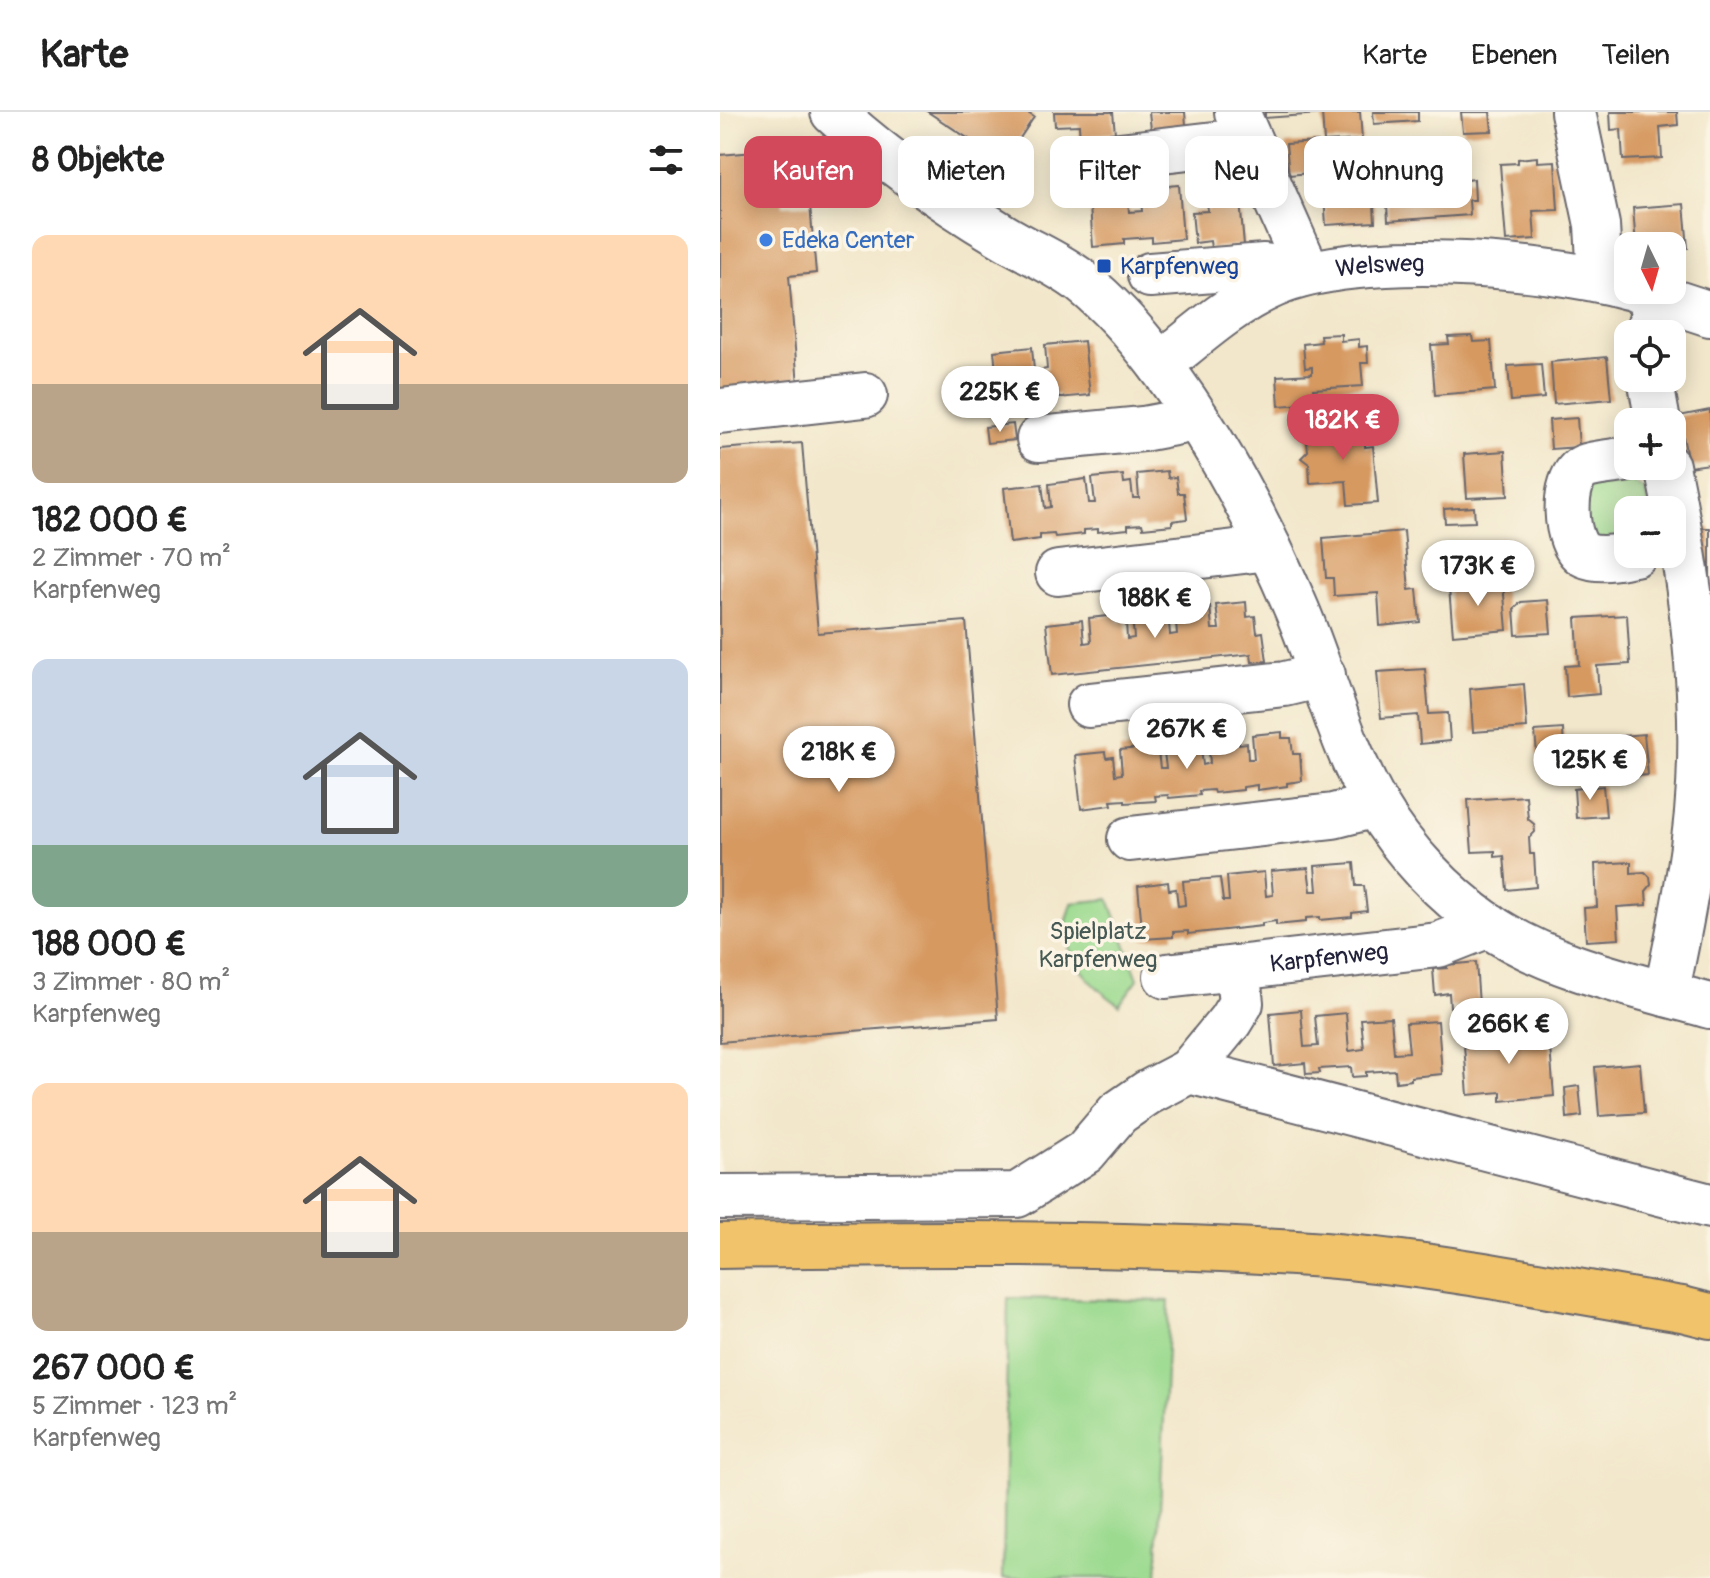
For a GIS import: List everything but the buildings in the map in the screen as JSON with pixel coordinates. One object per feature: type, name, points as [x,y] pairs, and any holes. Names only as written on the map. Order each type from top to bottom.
[{"type":"main road","points":[[720,1246],[862,1244],[1188,1248],[1327,1256],[1456,1272],[1710,1316]]},
{"type":"street","points":[[833,112],[905,172],[984,225],[1058,265],[1084,283],[1130,329],[1160,365],[1196,419],[1269,548],[1376,805],[1405,845],[1436,879],[1489,925],[1523,945],[1571,966],[1710,1006]]},
{"type":"street","points":[[1573,112],[1597,225],[1599,261],[1614,277]]},
{"type":"street","points":[[1169,143],[1243,126],[1308,272]]},
{"type":"street","name":"Welsweg","points":[[1160,365],[1230,311],[1272,285],[1308,272],[1389,265],[1513,268],[1614,292]]},
{"type":"street","points":[[1150,275],[1264,266],[1308,272]]},
{"type":"street","name":"Welsweg","points":[[1665,304],[1710,314]]},
{"type":"street","points":[[720,411],[865,395]]},
{"type":"street","points":[[1039,439],[1143,429],[1196,419]]},
{"type":"street","points":[[1614,462],[1584,467],[1572,477],[1567,492],[1572,540],[1582,554],[1598,559],[1614,557]]},
{"type":"street","points":[[1058,573],[1269,548]]},
{"type":"street","points":[[1666,994],[1686,891],[1697,810],[1698,678],[1681,568]]},
{"type":"street","points":[[1089,705],[1285,684],[1323,675]]},
{"type":"street","points":[[1130,839],[1333,816],[1376,805]]},
{"type":"street","name":"Karpfenweg","points":[[1166,976],[1438,945],[1489,925]]},
{"type":"street","points":[[720,1197],[1017,1195],[1085,1152],[1118,1113],[1147,1093],[1189,1071],[1241,1003],[1237,968]]},
{"type":"street","points":[[1189,1071],[1710,1206]]},
{"type":"green space","points":[[1628,480],[1645,491],[1646,496],[1614,496],[1614,543],[1598,545],[1580,528],[1589,482]]},
{"type":"green space","name":"Spielplatz Karpfenweg","points":[[1109,899],[1138,979],[1119,1005],[1083,972],[1067,940],[1067,919],[1072,903]]},
{"type":"green space","points":[[1008,1298],[1169,1301],[1157,1578],[1003,1578]]},
{"type":"place","name":"Edeka Center","points":[[766,240]]},
{"type":"place","name":"Karpfenweg","points":[[1104,266]]}]
